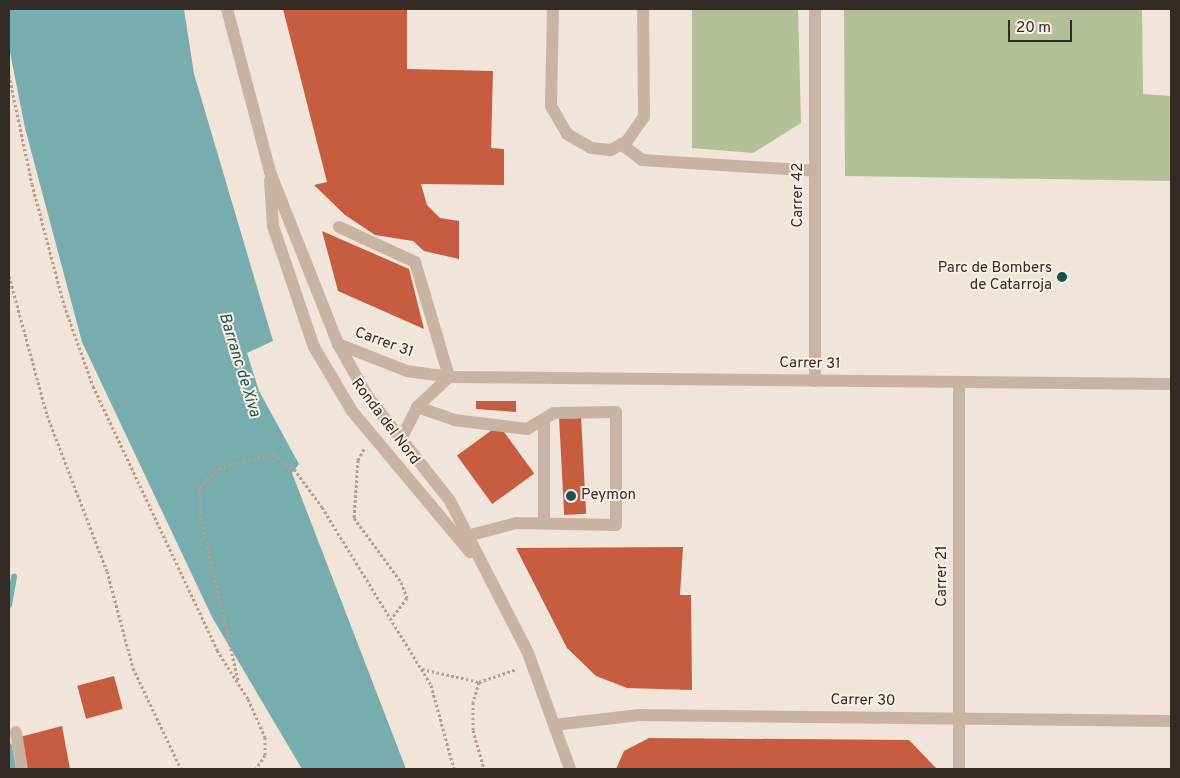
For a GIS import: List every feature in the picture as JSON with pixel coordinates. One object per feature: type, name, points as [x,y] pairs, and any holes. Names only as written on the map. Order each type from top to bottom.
[{"type":"street","name":"Ronda del Nord","points":[[227,9],[270,172],[338,344],[368,397],[450,501],[476,558],[532,664],[570,769]]},
{"type":"street","points":[[553,9],[551,106],[567,134],[591,148],[611,150],[622,144],[644,117],[643,9]]},
{"type":"street","name":"Carrer 42","points":[[815,9],[815,381]]},
{"type":"street","points":[[622,144],[642,160],[815,171]]},
{"type":"street","name":"Ronda del Nord","points":[[270,172],[272,226],[301,314],[319,355],[372,436],[476,558]]},
{"type":"street","points":[[340,227],[415,262],[449,377],[417,407],[401,439]]},
{"type":"street","name":"Carrer 31","points":[[338,344],[407,371],[449,377],[1171,384]]},
{"type":"street","name":"Carrer 21","points":[[958,769],[959,382]]},
{"type":"street","points":[[417,407],[454,420],[527,429],[554,413],[616,412],[616,525],[516,523],[467,536]]},
{"type":"street","points":[[544,419],[544,524]]},
{"type":"street","name":"Carrer 30","points":[[554,725],[639,714],[1171,722]]},
{"type":"street","points":[[16,732],[22,769]]},
{"type":"path","points":[[9,75],[44,230],[93,386],[217,650],[238,683],[265,737],[265,755],[256,769]]},
{"type":"path","points":[[9,276],[47,415],[107,571],[133,668],[182,769]]},
{"type":"path","points":[[372,436],[358,460],[354,518],[401,582],[407,598],[392,618]]},
{"type":"path","points":[[238,683],[198,500],[208,475],[219,468],[264,453],[274,454],[294,469],[392,618],[422,669],[431,685],[454,769]]},
{"type":"path","points":[[422,669],[479,682],[532,664]]},
{"type":"path","points":[[479,682],[473,702],[473,730],[484,769]]},
{"type":"green space","points":[[692,9],[798,9],[801,123],[753,153],[692,148]]},
{"type":"green space","points":[[844,9],[1142,9],[1143,94],[1171,96],[1171,181],[845,176]]},
{"type":"water","name":"Barranc de Xiva","points":[[9,9],[184,9],[194,74],[273,341],[247,353],[259,391],[299,464],[292,473],[406,769],[302,769],[212,617],[82,342],[25,128],[9,47]]},
{"type":"building","points":[[283,9],[407,9],[407,69],[493,71],[491,148],[504,149],[504,185],[421,184],[427,205],[440,218],[459,221],[459,259],[424,251],[413,241],[375,235],[345,215],[314,185],[327,182]]},
{"type":"building","points":[[322,231],[409,269],[424,329],[338,291]]},
{"type":"building","points":[[476,401],[516,401],[516,412],[476,409]]},
{"type":"building","points":[[581,416],[586,514],[564,515],[559,417]]},
{"type":"building","points":[[499,425],[534,474],[492,504],[457,456]]},
{"type":"building","points":[[683,547],[680,595],[691,595],[692,690],[627,688],[596,676],[567,648],[516,548]]},
{"type":"building","points":[[114,676],[123,709],[86,719],[77,686]]},
{"type":"building","points":[[62,726],[70,769],[25,769],[20,737]]},
{"type":"building","points":[[649,738],[909,740],[937,769],[616,769],[624,751]]},
{"type":"waterway","points":[[9,605],[14,576]]},
{"type":"waterway","points":[[9,746],[13,769]]},
{"type":"place","name":"Parc de Bombers de Catarroja","points":[[1062,277]]},
{"type":"place","name":"Peymon","points":[[571,496]]}]
